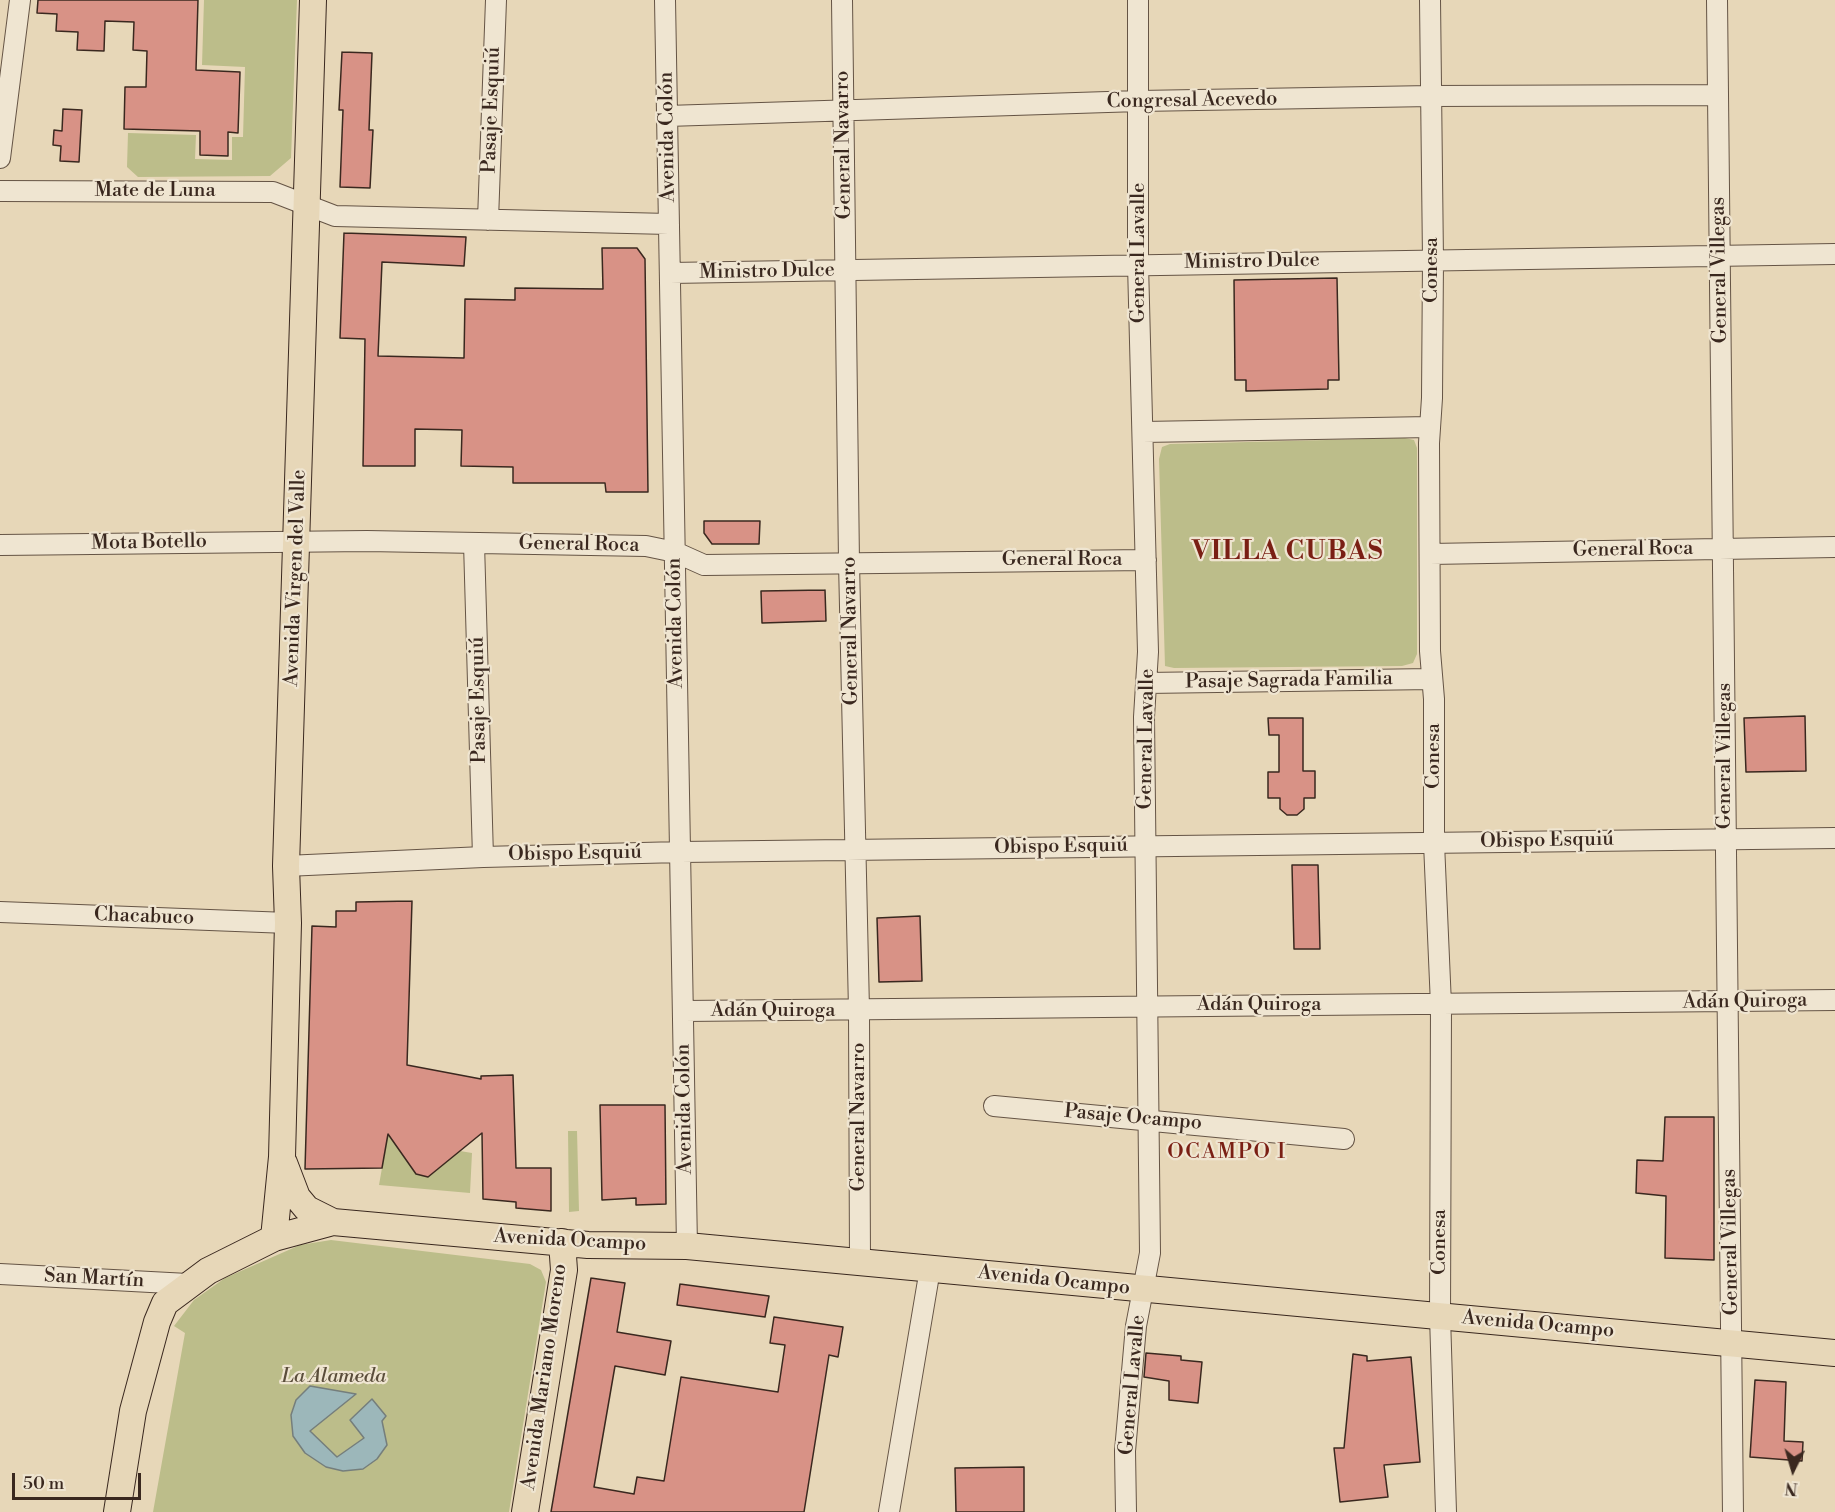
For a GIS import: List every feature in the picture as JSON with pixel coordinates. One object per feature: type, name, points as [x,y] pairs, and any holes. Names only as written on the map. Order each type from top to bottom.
[{"type":"main road","name":"Avenida Virgen del Valle","points":[[274,1238],[282,1157],[288,923],[286,866],[313,0]]},
{"type":"main road","name":"Avenida Virgen del Valle","points":[[282,1157],[297,1197],[307,1209],[333,1222]]},
{"type":"main road","name":"Avenida Ocampo","points":[[117,1512],[133,1411],[157,1322],[165,1303],[188,1284],[274,1238],[333,1222],[562,1242],[687,1246],[1835,1353]]},
{"type":"main road","name":"Avenida Mariano Moreno","points":[[525,1512],[564,1270],[562,1242]]},
{"type":"street","points":[[0,158],[20,0]]},
{"type":"street","name":"Pasaje Esquiú","points":[[488,219],[496,0]]},
{"type":"street","name":"Avenida Colón","points":[[665,0],[687,1246]]},
{"type":"street","name":"General Navarro","points":[[842,0],[849,562],[859,1010],[860,1262]]},
{"type":"street","name":"General Lavalle","points":[[1126,1512],[1125,1451],[1136,1326],[1150,1253],[1146,846],[1148,652],[1138,264],[1138,0]]},
{"type":"street","name":"Conesa","points":[[1430,0],[1433,260],[1430,554],[1434,843],[1441,1005],[1440,1316],[1446,1512]]},
{"type":"street","name":"General Villegas","points":[[1717,0],[1733,1512]]},
{"type":"street","name":"Congresal Acevedo","points":[[667,116],[1139,101],[1431,96],[1718,95]]},
{"type":"street","name":"Mate de Luna","points":[[0,191],[273,192],[307,205]]},
{"type":"street","points":[[307,205],[335,216],[669,224]]},
{"type":"street","name":"Ministro Dulce","points":[[670,273],[1719,254],[1835,254]]},
{"type":"street","points":[[1143,432],[1430,427]]},
{"type":"street","name":"General Roca","points":[[297,542],[646,546],[675,552],[704,565],[1146,560]]},
{"type":"street","name":"Mota Botello","points":[[0,545],[297,542]]},
{"type":"street","name":"Pasaje Esquiú","points":[[474,543],[483,857]]},
{"type":"street","name":"General Roca","points":[[1430,554],[1835,547]]},
{"type":"street","name":"Pasaje Sagrada Familia","points":[[1146,683],[1432,679]]},
{"type":"street","name":"Obispo Esquiú","points":[[286,866],[483,857],[681,852],[1835,838]]},
{"type":"street","name":"Chacabuco","points":[[0,912],[288,923]]},
{"type":"street","name":"Adán Quiroga","points":[[684,1011],[1835,1000]]},
{"type":"street","name":"Pasaje Ocampo","points":[[994,1106],[1344,1139]]},
{"type":"street","points":[[889,1512],[930,1269]]},
{"type":"street","name":"San Martín","points":[[0,1274],[188,1284]]},
{"type":"green space","points":[[204,0],[297,0],[291,158],[270,176],[138,177],[127,167],[128,133],[196,135],[195,159],[232,160],[232,137],[243,137],[245,67],[202,65]]},
{"type":"green space","points":[[1405,438],[1414,440],[1417,448],[1417,654],[1413,663],[1402,666],[1174,668],[1165,666],[1159,459],[1162,447],[1170,444]]},
{"type":"green space","points":[[568,1131],[577,1131],[579,1211],[569,1212]]},
{"type":"green space","points":[[388,1134],[416,1174],[428,1177],[460,1151],[472,1153],[470,1193],[379,1185]]},
{"type":"green space","name":"La Alameda","points":[[331,1240],[530,1264],[541,1270],[546,1282],[509,1512],[153,1512],[185,1333],[174,1326],[194,1300],[225,1278],[300,1245]]},
{"type":"water","points":[[310,1386],[356,1394],[310,1431],[337,1457],[364,1438],[350,1420],[372,1399],[386,1416],[382,1421],[387,1445],[377,1459],[363,1469],[343,1471],[326,1467],[305,1453],[293,1436],[291,1415],[296,1400]]},
{"type":"building","points":[[38,0],[198,0],[196,70],[240,72],[238,133],[228,132],[228,156],[200,155],[200,131],[124,129],[125,87],[146,87],[147,51],[133,50],[134,22],[105,21],[104,51],[77,50],[78,32],[56,31],[57,14],[37,13]]},
{"type":"building","points":[[342,52],[372,53],[369,130],[373,130],[370,188],[340,187],[343,110],[339,110]]},
{"type":"building","points":[[63,109],[82,110],[79,162],[60,161],[61,146],[53,145],[54,130],[62,131]]},
{"type":"building","points":[[344,233],[466,237],[464,266],[382,262],[378,356],[464,358],[465,299],[515,300],[515,288],[603,289],[602,248],[637,248],[645,259],[648,492],[606,492],[605,483],[513,483],[513,467],[461,466],[462,430],[415,429],[415,466],[363,466],[365,339],[340,338]]},
{"type":"building","points":[[1337,278],[1339,380],[1328,380],[1328,389],[1246,391],[1246,380],[1235,380],[1234,280]]},
{"type":"building","points":[[704,521],[760,521],[759,544],[712,544],[704,533]]},
{"type":"building","points":[[825,590],[826,621],[762,623],[761,591]]},
{"type":"building","points":[[1805,716],[1806,771],[1746,772],[1744,718]]},
{"type":"building","points":[[1268,718],[1303,718],[1303,771],[1315,771],[1315,798],[1304,798],[1304,809],[1297,815],[1287,815],[1280,809],[1280,798],[1268,798],[1268,772],[1279,772],[1279,735],[1269,735]]},
{"type":"building","points":[[1292,865],[1318,865],[1320,949],[1294,949]]},
{"type":"building","points":[[412,901],[407,1065],[481,1079],[481,1076],[513,1075],[516,1168],[551,1168],[551,1211],[516,1208],[516,1202],[483,1199],[482,1133],[428,1177],[416,1174],[388,1134],[382,1168],[305,1169],[312,926],[336,927],[336,911],[356,911],[356,902]]},
{"type":"building","points":[[920,916],[922,981],[879,982],[877,918]]},
{"type":"building","points":[[600,1105],[665,1105],[666,1204],[636,1205],[636,1198],[602,1200]]},
{"type":"building","points":[[1665,1117],[1714,1117],[1714,1260],[1665,1258],[1666,1196],[1636,1193],[1637,1160],[1663,1161]]},
{"type":"building","points":[[591,1278],[625,1283],[617,1332],[671,1341],[665,1375],[615,1366],[594,1487],[634,1494],[637,1477],[664,1481],[681,1377],[778,1392],[785,1345],[770,1343],[774,1317],[843,1327],[838,1357],[829,1355],[804,1512],[551,1512]]},
{"type":"building","points":[[680,1284],[769,1296],[765,1317],[677,1305]]},
{"type":"building","points":[[1146,1353],[1181,1356],[1181,1360],[1202,1362],[1198,1403],[1169,1400],[1169,1381],[1144,1377]]},
{"type":"building","points":[[1353,1354],[1367,1356],[1367,1361],[1411,1357],[1420,1462],[1384,1465],[1388,1497],[1340,1502],[1334,1448],[1344,1448]]},
{"type":"building","points":[[1755,1380],[1786,1382],[1784,1441],[1803,1442],[1802,1461],[1750,1457]]},
{"type":"building","points":[[1024,1467],[1024,1512],[956,1512],[955,1468]]},
{"type":"district","name":"VILLA CUBAS","points":[[1288,553]]},
{"type":"district","name":"OCAMPO I","points":[[1227,1153]]}]
